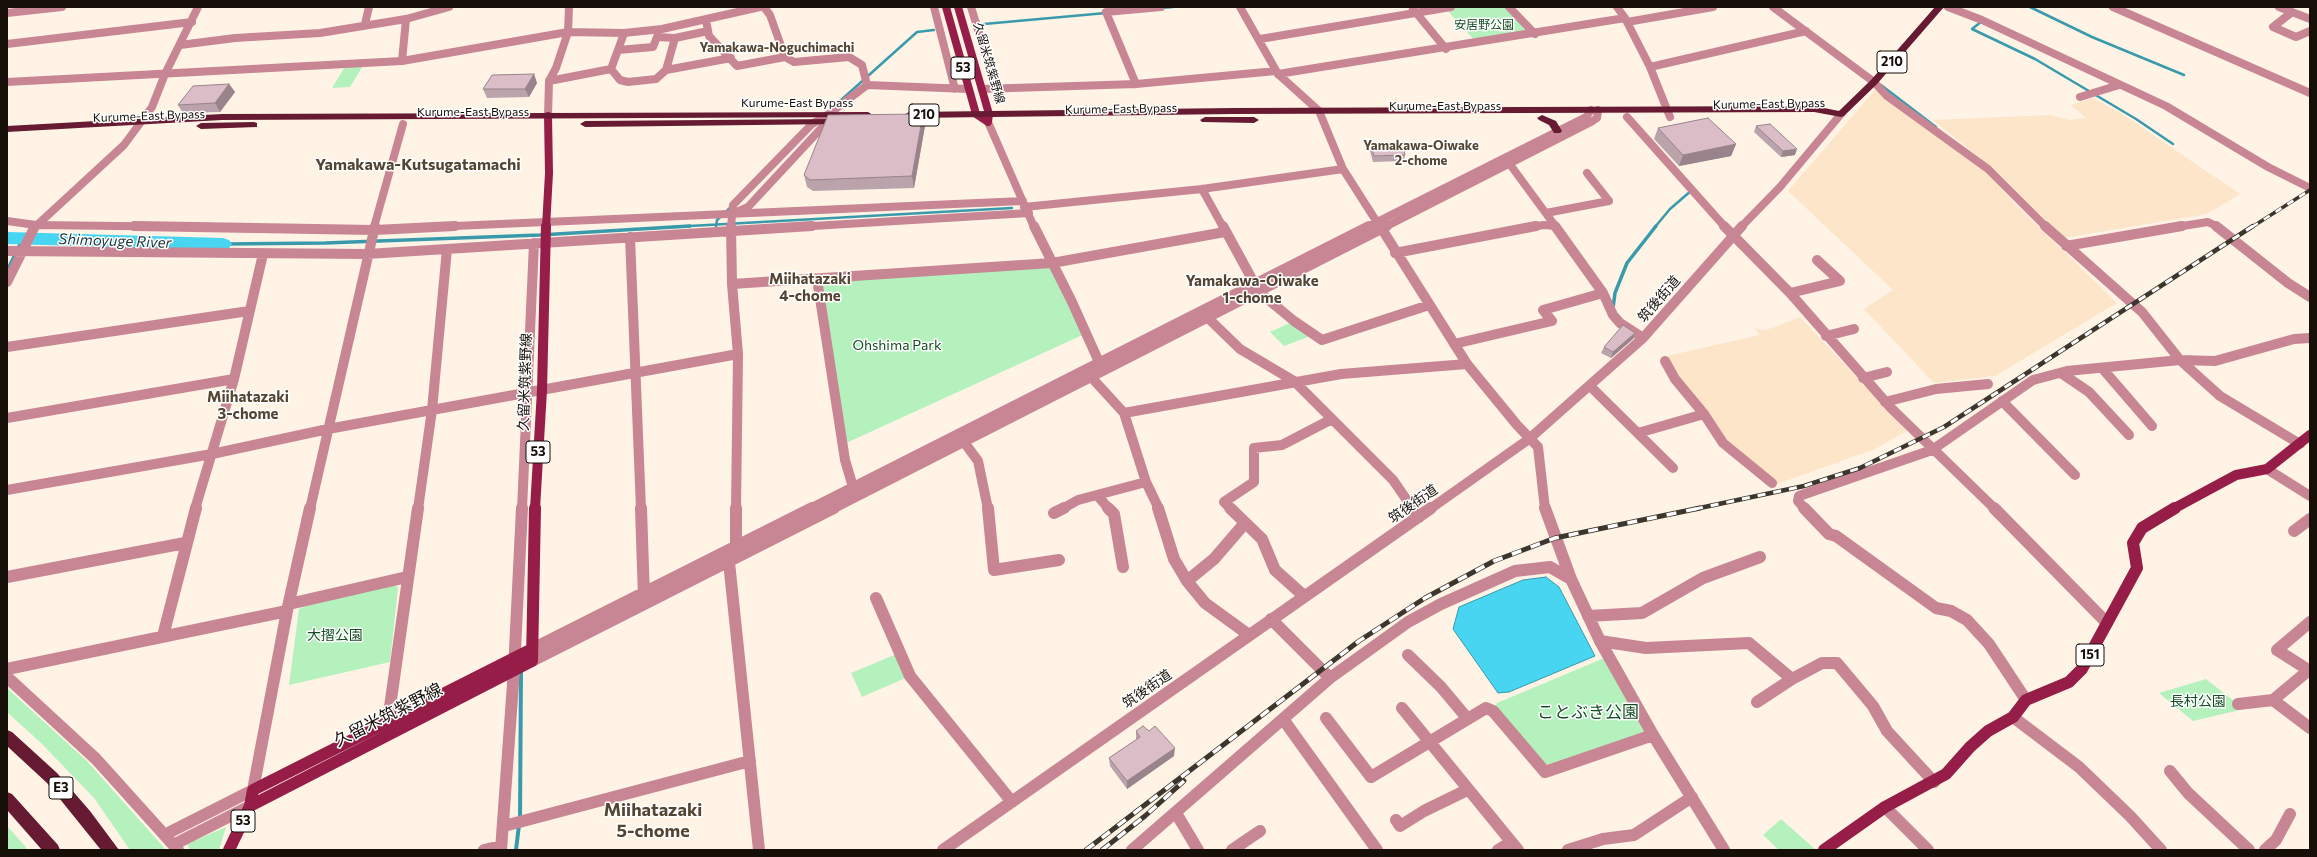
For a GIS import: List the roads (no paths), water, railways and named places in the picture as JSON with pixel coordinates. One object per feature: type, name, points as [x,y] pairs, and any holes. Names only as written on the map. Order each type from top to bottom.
[{"type":"highway","name":"210","points":[[1841,114],[1874,82],[1940,7]]},
{"type":"highway","name":"Kurume-East Bypass","points":[[988,118],[976,114],[902,119],[1593,114],[1668,114],[1816,118],[1841,114]]},
{"type":"highway","name":"Kurume-East Bypass","points":[[1321,115],[1542,118],[1593,114],[1627,117],[1668,114]]},
{"type":"highway","name":"Kurume-East Bypass","points":[[7,136],[222,117],[812,124],[828,118]]},
{"type":"highway","points":[[1542,118],[1553,123],[1557,131]]},
{"type":"highway","name":"Kurume-East Bypass","points":[[7,129],[140,124],[402,124],[548,120],[875,119]]},
{"type":"highway","name":"E3","points":[[7,737],[52,778],[109,848]]},
{"type":"highway","points":[[7,799],[52,850]]},
{"type":"highway","points":[[7,808],[52,850]]},
{"type":"main road","name":"久留米筑紫野線","points":[[946,7],[976,114]]},
{"type":"main road","name":"久留米筑紫野線","points":[[958,7],[982,89],[988,118]]},
{"type":"main road","name":"久留米筑紫野線","points":[[250,806],[532,655],[535,504],[542,390],[545,242],[549,173],[548,120]]},
{"type":"main road","name":"151","points":[[1824,850],[1885,806],[1911,791],[1934,782],[1946,774],[1970,747],[1988,731],[2013,717],[2026,700],[2069,682],[2082,669],[2137,568],[2133,543],[2142,528],[2164,513],[2200,496],[2236,474],[2267,469],[2310,435]]},
{"type":"main road","name":"久留米筑紫野線","points":[[253,790],[388,721],[515,664]]},
{"type":"main road","name":"53","points":[[229,850],[250,806],[253,790]]},
{"type":"street","points":[[7,13],[62,7]]},
{"type":"street","points":[[7,282],[36,225],[124,145],[152,107],[165,74],[192,22],[198,7]]},
{"type":"street","points":[[365,24],[369,7]]},
{"type":"street","points":[[180,45],[235,38],[297,36],[365,24],[406,19],[449,7]]},
{"type":"street","points":[[548,120],[549,81],[556,68],[568,32],[569,7]]},
{"type":"street","points":[[7,82],[402,61],[568,32],[624,33],[662,29],[760,7]]},
{"type":"street","points":[[764,7],[770,15],[785,57]]},
{"type":"street","points":[[934,7],[955,89]]},
{"type":"street","points":[[971,7],[996,88]]},
{"type":"street","points":[[1136,84],[1106,12],[1161,7]]},
{"type":"street","points":[[1240,7],[1260,39],[1277,72],[1321,115],[1343,169],[1467,364],[1538,448],[1545,511],[1571,578],[1588,616],[1600,641],[1653,734],[1724,850]]},
{"type":"street","points":[[1260,39],[1414,10],[1451,7]]},
{"type":"street","points":[[1509,7],[1535,34]]},
{"type":"street","points":[[1617,7],[1626,20],[1650,67],[1668,114]]},
{"type":"street","points":[[982,89],[1136,84],[1277,72],[1713,7]]},
{"type":"street","points":[[1773,7],[1874,82],[1887,96],[1988,169],[2008,187],[2035,218],[2142,312],[2180,360],[2220,396],[2300,444]]},
{"type":"street","points":[[1948,7],[1982,20],[2166,106],[2268,167],[2310,188]]},
{"type":"street","points":[[2113,7],[2310,93]]},
{"type":"street","points":[[2279,7],[2310,19]]},
{"type":"street","points":[[1414,10],[1446,48]]},
{"type":"street","points":[[2292,12],[2272,27],[2296,37],[2300,37],[2310,31]]},
{"type":"street","points":[[402,61],[406,19]]},
{"type":"street","points":[[706,20],[709,36],[731,58],[736,66],[785,57],[794,62],[849,57],[862,65],[867,85]]},
{"type":"street","points":[[7,44],[192,22]]},
{"type":"street","points":[[618,50],[653,47],[657,37],[674,38],[708,31]]},
{"type":"street","points":[[1650,67],[1806,31]]},
{"type":"street","points":[[611,69],[624,33]]},
{"type":"street","points":[[666,70],[674,38]]},
{"type":"street","points":[[611,69],[620,80],[628,82],[656,79],[666,70],[731,58]]},
{"type":"street","points":[[549,81],[611,69]]},
{"type":"street","points":[[733,214],[748,207],[828,118],[867,85],[968,89]]},
{"type":"street","points":[[2080,97],[2119,85]]},
{"type":"street","points":[[1507,161],[1557,131],[1593,114]]},
{"type":"street","points":[[532,655],[643,592],[1098,362],[1256,289],[1507,161],[1593,114]]},
{"type":"street","name":"筑後街道","points":[[943,850],[1271,619],[1419,517],[1529,438],[1643,338],[1733,236],[1780,187],[1841,114]]},
{"type":"street","points":[[1627,117],[1733,236],[1790,293],[1885,402],[1932,450],[2035,548],[2107,623]]},
{"type":"street","points":[[988,118],[1025,207],[1098,362],[1092,378]]},
{"type":"street","points":[[166,834],[253,790],[288,607],[367,254],[375,230],[402,124]]},
{"type":"street","points":[[759,850],[729,562],[736,545],[738,354],[732,284],[731,232],[733,205],[812,124]]},
{"type":"street","points":[[1507,161],[1603,293],[1613,315],[1620,324],[1643,338]]},
{"type":"street","points":[[7,251],[367,254],[545,242],[731,232],[1025,207],[1202,189],[1343,169]]},
{"type":"street","points":[[1546,213],[1609,201],[1587,173]]},
{"type":"street","points":[[1202,189],[1256,289],[1307,330],[1322,340],[1429,306]]},
{"type":"street","points":[[7,221],[36,225],[375,230],[547,225],[733,214],[1025,207]]},
{"type":"street","points":[[2066,246],[2208,222],[2223,230],[2250,254],[2288,283],[2310,297]]},
{"type":"street","points":[[1395,253],[1544,225],[1555,226]]},
{"type":"street","points":[[732,284],[1052,263],[1226,232]]},
{"type":"street","points":[[630,237],[643,592],[645,604]]},
{"type":"street","points":[[484,850],[501,848],[504,826],[515,664],[526,393],[534,243]]},
{"type":"street","points":[[388,721],[407,577],[432,410],[447,249]]},
{"type":"street","points":[[163,636],[185,543],[234,379],[263,254]]},
{"type":"street","points":[[1790,293],[1840,281],[1816,260]]},
{"type":"street","points":[[817,279],[845,460],[853,487]]},
{"type":"street","points":[[532,655],[645,604],[729,562],[1208,318],[1256,289]]},
{"type":"street","points":[[1454,344],[1552,321],[1543,310],[1603,293]]},
{"type":"street","points":[[7,347],[249,311]]},
{"type":"street","points":[[1208,318],[1240,349],[1294,381],[1393,480],[1419,517]]},
{"type":"street","points":[[1826,336],[1854,329]]},
{"type":"street","points":[[2026,700],[1989,644],[1967,620],[1951,611],[1936,608],[1836,536],[1828,534],[1798,501],[1799,496],[1932,450],[2033,380],[2060,373],[2102,368],[2180,360],[2215,361],[2294,340],[2310,338]]},
{"type":"street","points":[[7,490],[212,454],[328,429],[738,354]]},
{"type":"street","points":[[1665,361],[1675,379],[1704,414],[1723,443],[1772,483]]},
{"type":"street","points":[[1124,413],[1294,381],[1341,374],[1467,364]]},
{"type":"street","points":[[2102,368],[2152,426]]},
{"type":"street","points":[[1863,378],[1887,372]]},
{"type":"street","points":[[2060,373],[2089,392],[2129,435]]},
{"type":"street","points":[[1092,378],[1124,413],[1146,482],[1161,513],[1174,559],[1187,581],[1205,603],[1249,635]]},
{"type":"street","points":[[7,418],[234,379]]},
{"type":"street","points":[[1885,402],[1936,389],[1988,384]]},
{"type":"street","points":[[1590,386],[1673,468]]},
{"type":"street","points":[[2002,401],[2074,475]]},
{"type":"street","points":[[1638,433],[1704,414]]},
{"type":"street","points":[[1304,596],[1275,570],[1262,539],[1224,502],[1254,482],[1254,448],[1282,445],[1332,419]]},
{"type":"street","points":[[964,442],[978,461],[989,514],[994,570],[1059,560]]},
{"type":"street","points":[[2267,469],[2310,496]]},
{"type":"street","points":[[1054,513],[1078,500],[1146,482]]},
{"type":"street","points":[[1097,495],[1114,514],[1123,567]]},
{"type":"street","points":[[2294,531],[2310,519]]},
{"type":"street","points":[[1187,581],[1214,559],[1245,523]]},
{"type":"street","points":[[7,577],[185,543]]},
{"type":"street","points":[[1588,616],[1642,613],[1703,578],[1760,557]]},
{"type":"street","points":[[1132,850],[1330,678],[1408,622],[1441,604],[1515,571],[1550,567],[1571,578]]},
{"type":"street","points":[[7,669],[163,636],[407,577]]},
{"type":"street","points":[[876,598],[910,676],[1012,802]]},
{"type":"street","points":[[1271,619],[1330,678]]},
{"type":"street","points":[[2238,704],[2273,700],[2309,671],[2277,650],[2310,622]]},
{"type":"street","points":[[1600,641],[1646,648],[1749,643],[1792,679]]},
{"type":"street","points":[[1408,655],[1441,687],[1467,718]]},
{"type":"street","points":[[1757,702],[1792,679],[1822,663],[1837,663],[1873,706],[1887,731],[1934,782]]},
{"type":"street","points":[[7,677],[96,759],[177,847],[250,806]]},
{"type":"street","points":[[2273,700],[2310,728]]},
{"type":"street","points":[[1402,708],[1467,790],[1514,846],[1498,850]]},
{"type":"street","points":[[1326,718],[1371,777],[1467,718],[1486,708],[1493,711],[1545,772],[1653,734]]},
{"type":"street","points":[[2013,717],[2079,767],[2130,816],[2161,850]]},
{"type":"street","points":[[1283,719],[1377,850]]},
{"type":"street","points":[[504,826],[750,761]]},
{"type":"street","points":[[2170,771],[2194,798],[2250,850]]},
{"type":"street","points":[[1396,820],[1400,826],[1424,811],[1467,790]]},
{"type":"street","points":[[1568,850],[1603,839],[1634,835],[1692,796]]},
{"type":"street","points":[[1885,806],[1928,850]]},
{"type":"street","points":[[1176,813],[1198,850]]},
{"type":"street","points":[[2264,850],[2276,840],[2290,814]]},
{"type":"street","points":[[1232,850],[1260,831]]},
{"type":"water","points":[[1546,577],[1559,587],[1595,656],[1509,692],[1498,693],[1453,629],[1459,607],[1523,580]]},
{"type":"waterway","points":[[1160,8],[1173,7]]},
{"type":"waterway","points":[[2030,7],[2092,37],[2184,75]]},
{"type":"waterway","points":[[984,24],[1106,13]]},
{"type":"waterway","points":[[1981,22],[1972,29],[2035,59],[2136,119],[2173,144]]},
{"type":"waterway","points":[[840,101],[917,32],[934,30]]},
{"type":"waterway","points":[[1881,85],[1936,127]]},
{"type":"waterway","points":[[1655,227],[1670,209],[1692,190]]},
{"type":"waterway","points":[[716,225],[717,220],[732,206]]},
{"type":"waterway","points":[[716,225],[1012,208]]},
{"type":"waterway","points":[[672,227],[716,225]]},
{"type":"waterway","points":[[223,244],[325,243],[540,235],[690,226]]},
{"type":"waterway","points":[[1613,308],[1615,293],[1627,263],[1656,226]]},
{"type":"waterway","name":"Shimoyuge River","points":[[7,238],[223,244]]},
{"type":"waterway","points":[[8,269],[23,238]]},
{"type":"waterway","points":[[520,819],[521,669]]},
{"type":"waterway","points":[[516,850],[519,825]]},
{"type":"railway","points":[[2252,227],[2310,190]]},
{"type":"railway","points":[[1695,509],[1804,486],[1860,468],[1944,427],[2253,226]]},
{"type":"railway","points":[[1086,850],[1359,641],[1425,598],[1494,561],[1555,538],[1700,508]]},
{"type":"railway","points":[[1102,850],[1145,816],[1184,781]]},
{"type":"district","name":"Yamakawa-Noguchimachi","points":[[777,48]]},
{"type":"district","name":"Yamakawa-Oiwake 2-chome","points":[[1421,154]]},
{"type":"district","name":"Yamakawa-Kutsugatamachi","points":[[418,165]]},
{"type":"district","name":"Miihatazaki 4-chome","points":[[810,288]]},
{"type":"district","name":"Yamakawa-Oiwake 1-chome","points":[[1252,290]]},
{"type":"district","name":"Miihatazaki 3-chome","points":[[248,406]]},
{"type":"district","name":"Miihatazaki 5-chome","points":[[653,820]]},
{"type":"park label","name":"安居野公園","points":[[1484,25]]},
{"type":"park label","name":"Ohshima Park","points":[[897,345]]},
{"type":"park label","name":"大摺公園","points":[[335,635]]},
{"type":"park label","name":"長村公園","points":[[2198,701]]},
{"type":"park label","name":"ことぶき公園","points":[[1588,712]]}]
